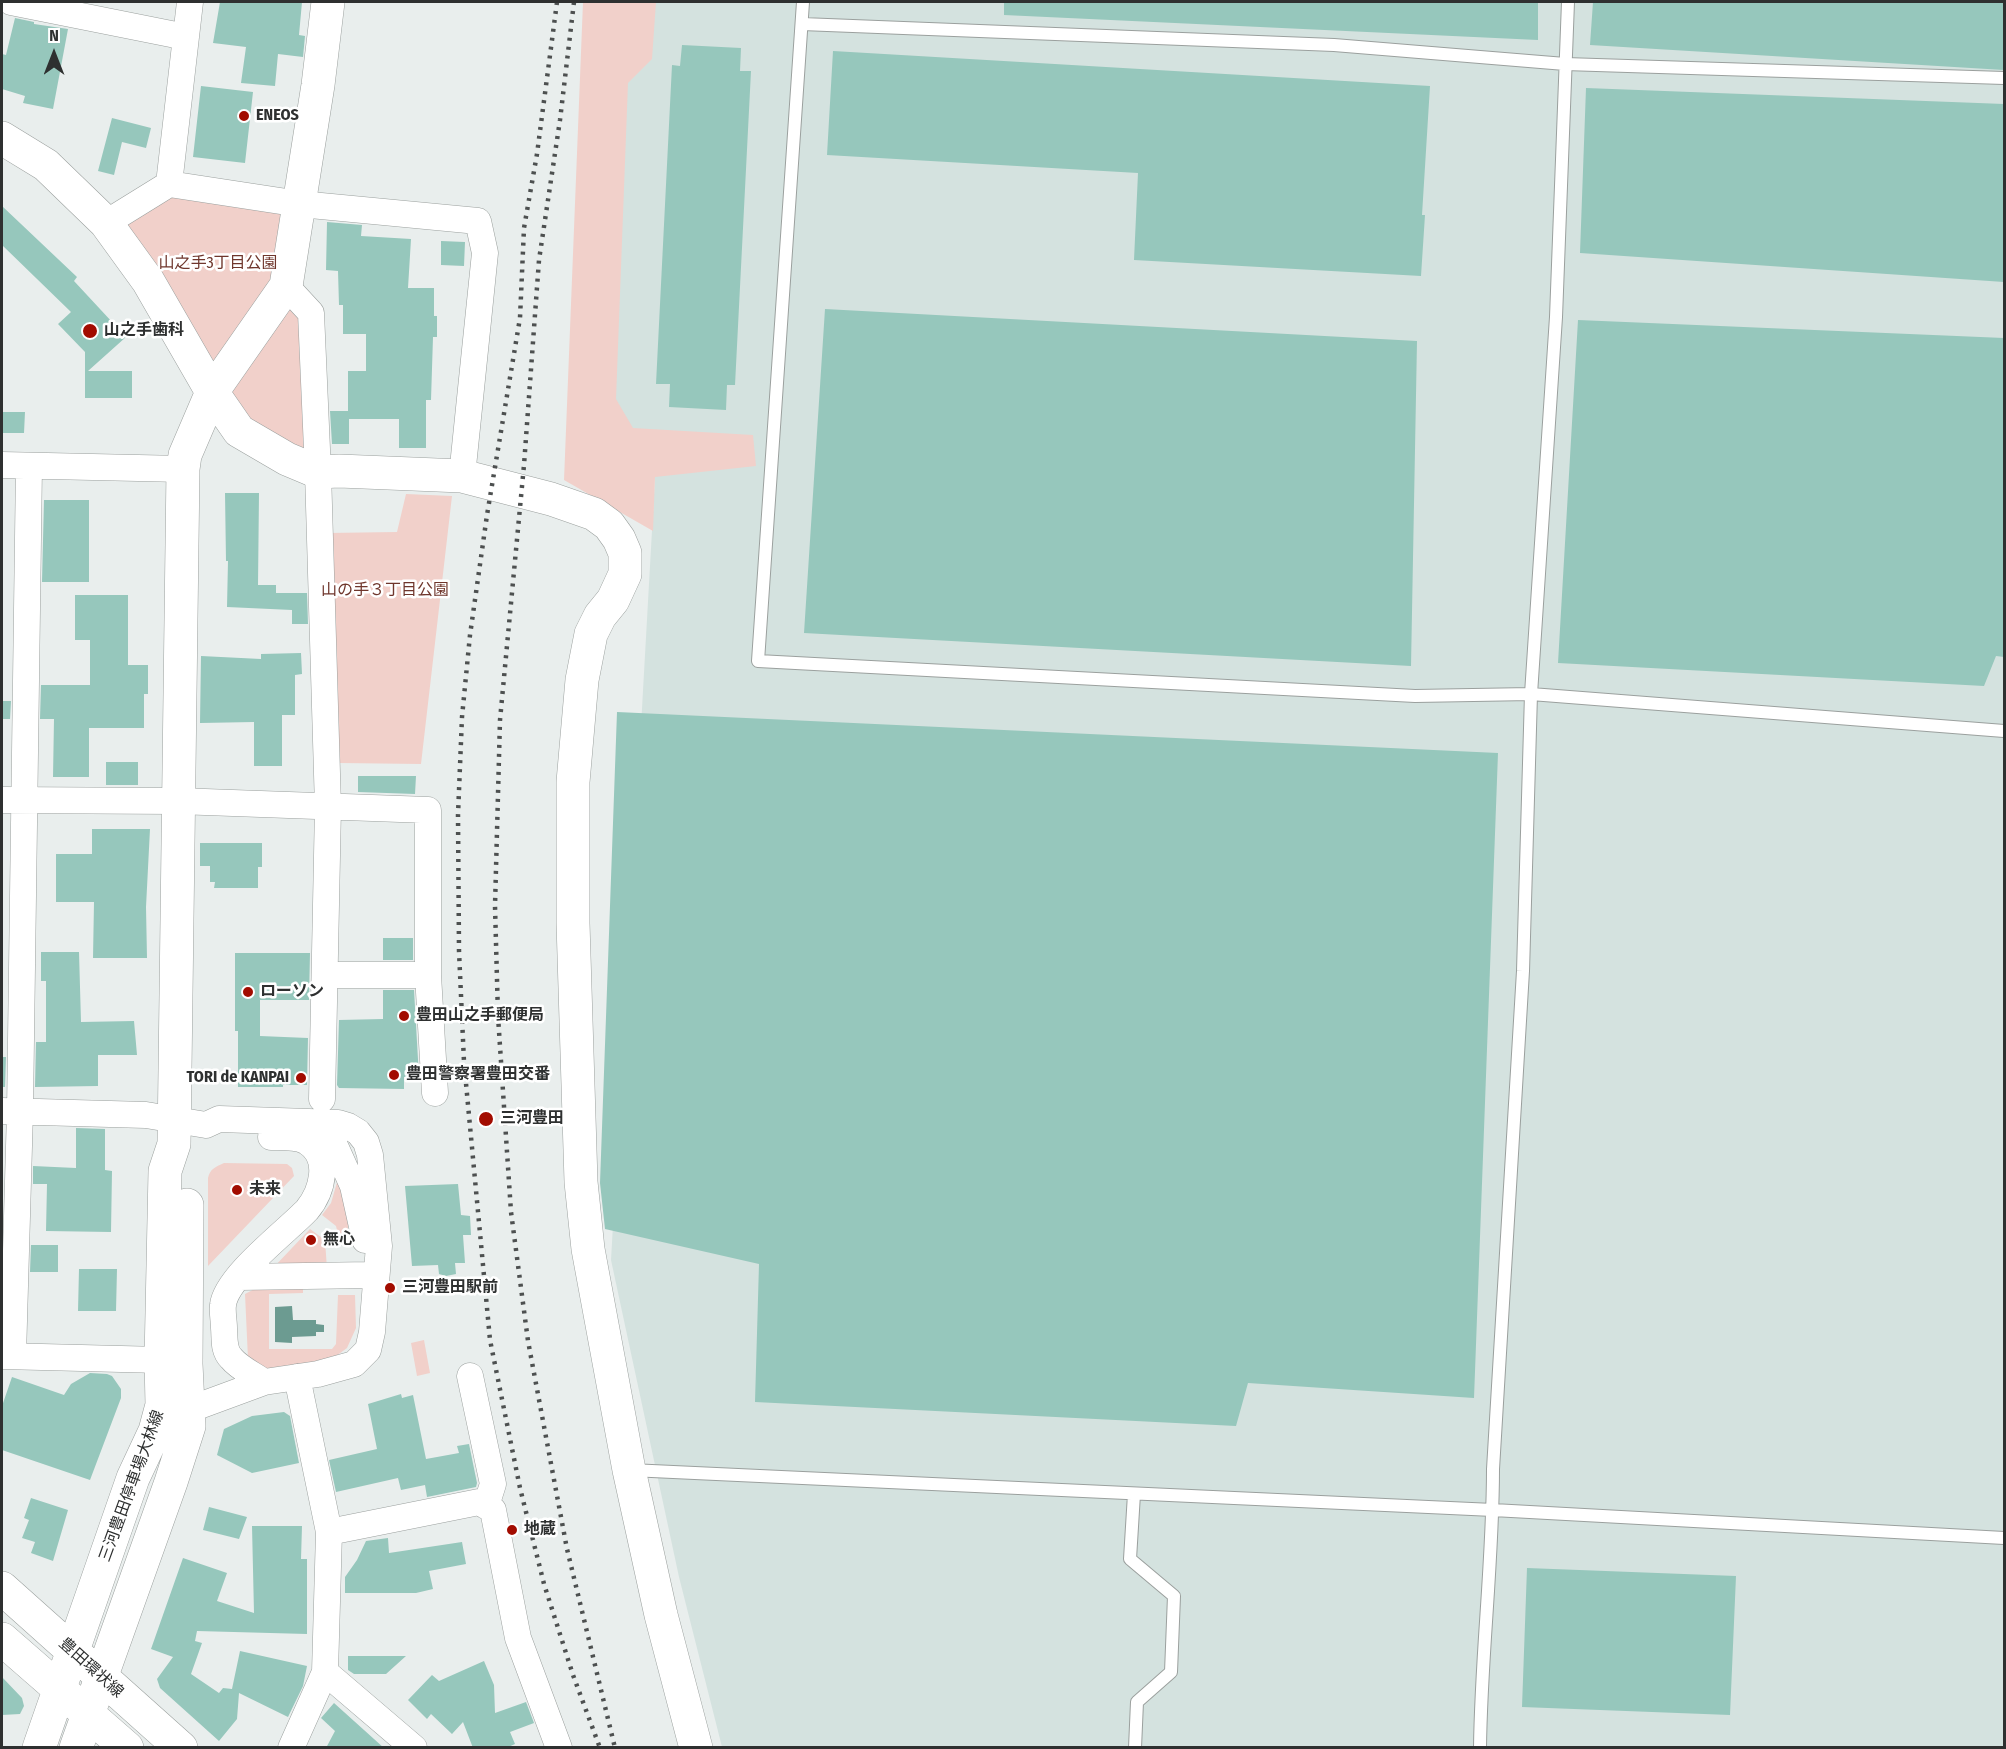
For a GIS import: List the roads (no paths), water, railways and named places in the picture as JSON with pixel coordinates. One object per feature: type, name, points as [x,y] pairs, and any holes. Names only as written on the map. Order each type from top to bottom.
[{"type":"street","points":[[11,2],[186,37]]},
{"type":"street","points":[[169,184],[190,2]]},
{"type":"street","points":[[173,1132],[183,469],[185,455],[212,392],[286,286],[300,204],[328,2]]},
{"type":"street","points":[[2,138],[46,165],[106,223],[148,280],[212,392],[239,431],[287,459],[318,472],[462,476],[551,499],[594,514],[609,525],[626,553],[625,574],[613,600],[600,616],[591,634],[582,680],[573,782],[573,923],[581,1182],[588,1249],[629,1470],[661,1615],[696,1748]]},
{"type":"street","points":[[106,223],[169,184],[300,204],[478,221],[485,253],[462,476]]},
{"type":"street","points":[[286,286],[311,313],[328,807],[322,1099]]},
{"type":"street","points":[[2,465],[183,469]]},
{"type":"street","points":[[29,466],[13,800],[7,1356],[160,1360]]},
{"type":"street","points":[[13,800],[177,801],[428,810],[428,975],[435,1093]]},
{"type":"street","points":[[326,975],[428,975]]},
{"type":"street","points":[[11,1111],[140,1114],[173,1132],[206,1125],[219,1119],[338,1123],[358,1132],[366,1142],[370,1155],[379,1246],[372,1332],[368,1350],[354,1364],[318,1374],[264,1382],[188,1410]]},
{"type":"street","points":[[308,1123],[331,1137],[353,1186],[363,1227],[373,1305]]},
{"type":"street","points":[[206,1125],[215,1136],[281,1137],[306,1140],[315,1148],[322,1160],[322,1178],[317,1196],[306,1210],[256,1257],[239,1277],[223,1303],[225,1350],[232,1360],[264,1382]]},
{"type":"street","name":"三河豊田停車場大林線","points":[[39,1748],[133,1478],[155,1431],[162,1405],[160,1360],[165,1171],[173,1132]]},
{"type":"street","name":"三河豊田停車場大林線","points":[[76,1748],[189,1426],[186,1364],[187,1171],[173,1132]]},
{"type":"street","points":[[239,1277],[370,1275]]},
{"type":"street","points":[[470,1376],[493,1484],[486,1506]]},
{"type":"street","points":[[291,1748],[325,1672],[329,1532],[297,1377]]},
{"type":"street","points":[[329,1532],[479,1502],[493,1510],[518,1638],[559,1748]]},
{"type":"street","name":"豊田環状線","points":[[2,1588],[181,1748]]},
{"type":"street","points":[[2,1639],[127,1748]]},
{"type":"street","points":[[325,1672],[414,1748]]},
{"type":"lane","points":[[803,2],[758,661],[1415,696],[1532,694],[2004,731]]},
{"type":"lane","points":[[1480,1748],[1481,1692],[1493,1510],[1493,1469],[1523,971],[1532,694],[1556,316],[1568,2]]},
{"type":"lane","points":[[802,24],[1334,45],[1565,64],[2004,78]]},
{"type":"lane","points":[[629,1470],[1493,1510],[2004,1538]]},
{"type":"lane","points":[[1134,1494],[1130,1559],[1174,1596],[1171,1672],[1137,1702],[1134,1748]]},
{"type":"railway","points":[[557,2],[537,154],[524,228],[520,318],[487,515],[470,635],[462,717],[458,815],[459,951],[464,1062],[490,1340],[520,1488],[544,1584],[573,1675],[600,1748]]},
{"type":"railway","points":[[574,2],[560,120],[539,260],[524,465],[500,720],[495,906],[498,1016],[511,1212],[528,1341],[567,1549],[615,1748]]},
{"type":"place","name":"ENEOS","points":[[244,116]]},
{"type":"place","name":"山之手歯科","points":[[90,331]]},
{"type":"place","name":"ローソン","points":[[248,992]]},
{"type":"place","name":"豊田山之手郵便局","points":[[404,1016]]},
{"type":"place","name":"豊田警察署豊田交番","points":[[394,1075]]},
{"type":"place","name":"TORI de KANPAI","points":[[301,1078]]},
{"type":"place","name":"三河豊田","points":[[486,1119]]},
{"type":"place","name":"未来","points":[[237,1190]]},
{"type":"place","name":"無心","points":[[311,1240]]},
{"type":"place","name":"三河豊田駅前","points":[[390,1288]]},
{"type":"place","name":"地蔵","points":[[512,1530]]},
{"type":"park label","name":"山之手3丁目公園","points":[[218,264]]},
{"type":"park label","name":"山の手３丁目公園","points":[[385,591]]}]
